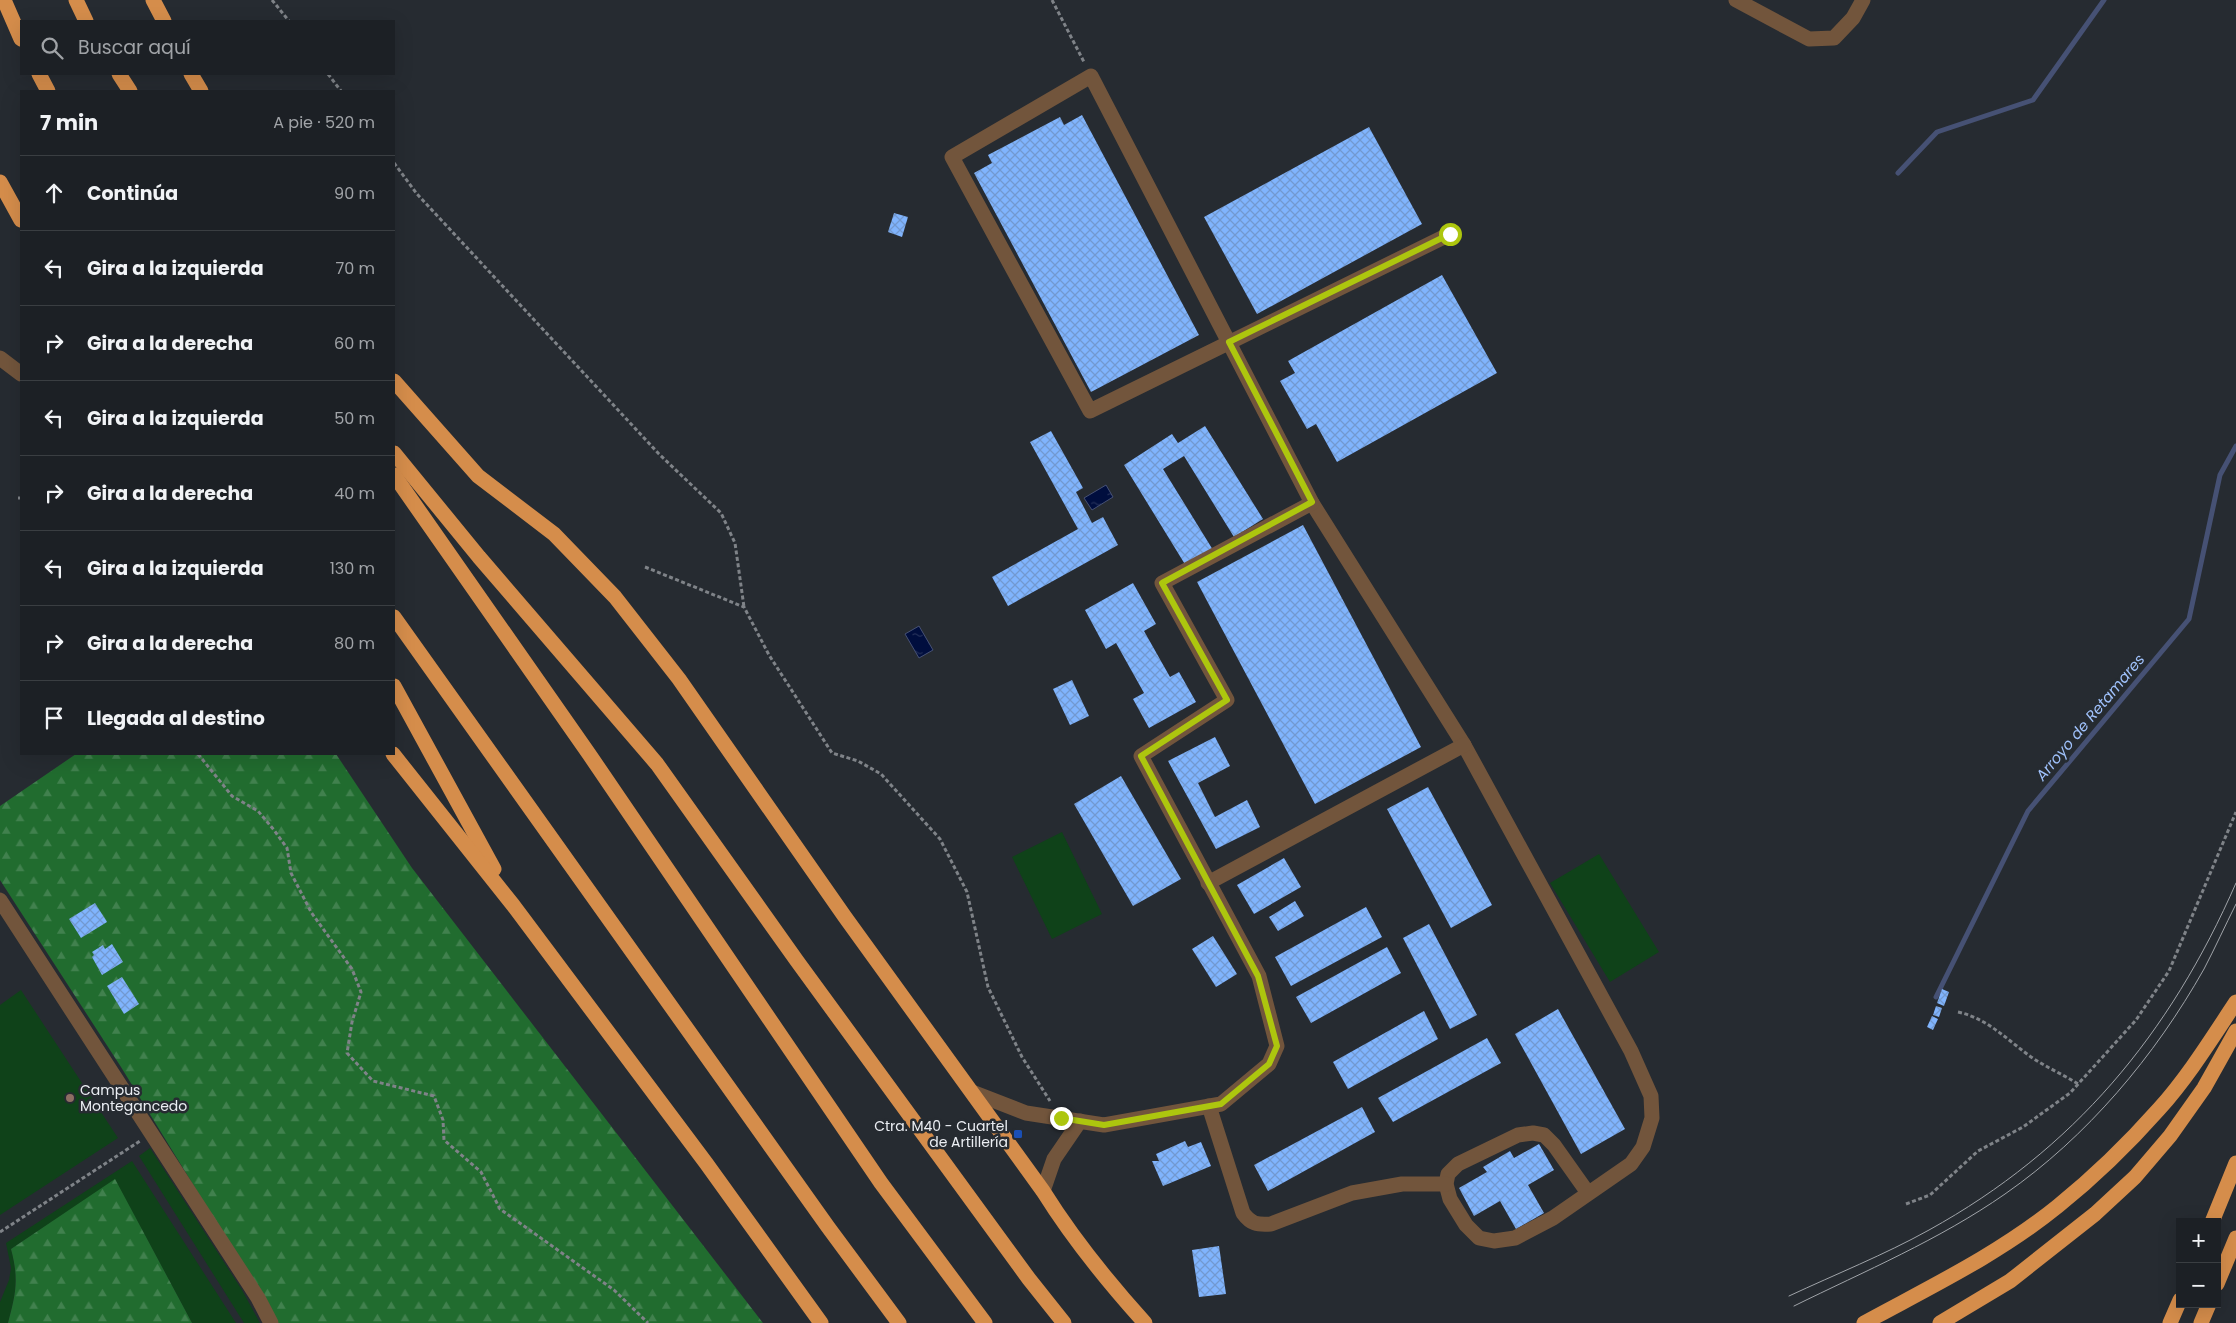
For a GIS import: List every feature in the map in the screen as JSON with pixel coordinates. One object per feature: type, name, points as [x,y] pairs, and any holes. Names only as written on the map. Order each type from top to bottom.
[{"type":"highway","points":[[4,0],[20,37]]},
{"type":"highway","points":[[76,0],[86,20]]},
{"type":"highway","points":[[153,0],[163,20]]},
{"type":"highway","points":[[40,75],[47,90]]},
{"type":"highway","points":[[120,75],[129,90]]},
{"type":"highway","points":[[192,75],[200,90]]},
{"type":"highway","points":[[0,182],[20,218]]},
{"type":"highway","points":[[395,382],[478,476],[554,534],[615,597],[679,679],[846,917],[1044,1191],[1065,1226],[1107,1281],[1145,1323]]},
{"type":"highway","points":[[395,454],[479,557],[657,764],[1029,1279],[1064,1323]]},
{"type":"highway","points":[[395,476],[589,754],[881,1182],[986,1323]]},
{"type":"highway","points":[[395,618],[828,1227],[899,1323]]},
{"type":"highway","points":[[395,688],[513,905]]},
{"type":"highway","points":[[395,755],[513,905],[706,1164],[821,1323]]},
{"type":"highway","points":[[1864,1323],[1980,1259],[2057,1207],[2107,1163],[2160,1108],[2212,1039],[2236,1002]]},
{"type":"highway","points":[[1940,1323],[2010,1281],[2095,1214],[2135,1177],[2170,1136],[2204,1088],[2236,1031]]},
{"type":"highway","points":[[2214,1218],[2236,1163]]},
{"type":"highway","points":[[2221,1274],[2236,1238]]},
{"type":"highway","points":[[2170,1323],[2177,1308]]},
{"type":"highway","points":[[2201,1323],[2207,1308]]},
{"type":"street","points":[[1736,0],[1809,39],[1834,38],[1853,18],[1863,0]]},
{"type":"street","points":[[1450,234],[1229,342],[1090,411],[952,157],[1092,76],[1229,342],[1312,502],[1464,746],[1631,1051],[1651,1096],[1652,1118],[1643,1147],[1631,1164],[1553,1218],[1515,1238],[1494,1241],[1479,1238],[1466,1225],[1450,1199],[1446,1184],[1448,1174],[1458,1164],[1518,1135],[1533,1133],[1544,1135],[1554,1145],[1588,1193]]},
{"type":"street","points":[[0,358],[20,373]]},
{"type":"street","points":[[972,1092],[1026,1113],[1104,1125],[1221,1104],[1269,1064],[1277,1046],[1258,976],[1141,756],[1227,700],[1162,583],[1312,502]]},
{"type":"street","points":[[1208,883],[1464,746]]},
{"type":"street","points":[[0,900],[258,1298],[270,1323]]},
{"type":"street","points":[[1209,1106],[1243,1213],[1249,1221],[1258,1225],[1270,1224],[1352,1193],[1402,1184],[1446,1184]]},
{"type":"street","points":[[1044,1191],[1054,1159],[1080,1121]]},
{"type":"path","points":[[272,0],[288,20]]},
{"type":"path","points":[[1052,0],[1092,76]]},
{"type":"path","points":[[329,75],[340,90]]},
{"type":"path","points":[[395,163],[417,194],[659,454],[721,513],[735,544],[744,607],[769,655],[832,753],[858,761],[881,774],[940,839],[967,892],[988,987],[1022,1057],[1061,1118]]},
{"type":"path","points":[[645,568],[744,607]]},
{"type":"path","points":[[199,755],[232,796],[258,812],[287,848],[291,873],[307,906],[352,969],[362,992],[352,1022],[347,1053],[373,1081],[434,1096],[443,1120],[444,1140],[481,1172],[500,1209],[614,1290],[648,1323]]},
{"type":"path","points":[[1906,1204],[1930,1195],[1978,1151],[2023,1127],[2070,1093],[2136,1020],[2169,971],[2236,812]]},
{"type":"path","points":[[1958,1012],[1981,1020],[1998,1030],[2036,1060],[2078,1084]]},
{"type":"path","points":[[0,1232],[144,1139]]},
{"type":"green space","points":[[75,755],[337,755],[412,868],[763,1323],[278,1323],[121,1067],[0,880],[0,806]]},
{"type":"green space","points":[[1062,832],[1102,914],[1052,939],[1012,857]]},
{"type":"green space","points":[[1599,854],[1659,952],[1610,982],[1550,883]]},
{"type":"green space","points":[[21,990],[118,1138],[0,1215],[0,1005]]},
{"type":"green space","points":[[150,1148],[242,1290],[260,1323],[244,1323],[139,1156]]},
{"type":"green space","points":[[132,1161],[236,1323],[192,1323],[115,1180],[11,1249],[16,1278],[15,1294],[8,1323],[0,1323],[0,1302],[9,1280],[11,1268],[6,1243]]},
{"type":"green space","points":[[115,1179],[192,1323],[8,1323],[16,1286],[11,1249]]},
{"type":"water","points":[[1106,485],[1113,497],[1092,510],[1084,498]]},
{"type":"water","points":[[919,626],[933,650],[919,658],[905,634]]},
{"type":"building","points":[[1082,115],[1199,335],[1091,392],[974,173],[992,163],[988,155],[1060,117],[1064,125]]},
{"type":"building","points":[[1369,127],[1422,224],[1257,314],[1204,217]]},
{"type":"building","points":[[894,213],[908,217],[902,237],[888,232]]},
{"type":"building","points":[[1442,275],[1497,373],[1337,462],[1316,424],[1307,429],[1280,381],[1295,373],[1288,361]]},
{"type":"building","points":[[1205,426],[1263,519],[1234,537],[1184,456],[1163,469],[1213,550],[1186,566],[1124,465],[1172,434],[1178,443]]},
{"type":"building","points":[[1051,431],[1083,488],[1076,492],[1092,523],[1103,517],[1118,545],[1008,606],[992,577],[1078,529],[1030,442]]},
{"type":"building","points":[[1303,525],[1421,747],[1315,804],[1197,582]]},
{"type":"building","points":[[1133,583],[1156,624],[1144,631],[1170,677],[1179,672],[1196,702],[1149,728],[1133,699],[1144,693],[1116,643],[1106,649],[1085,610]]},
{"type":"building","points":[[1072,680],[1089,716],[1070,725],[1053,689]]},
{"type":"building","points":[[1215,737],[1230,766],[1198,783],[1215,817],[1247,800],[1260,827],[1216,849],[1168,761]]},
{"type":"building","points":[[1121,776],[1181,879],[1133,906],[1074,804]]},
{"type":"building","points":[[1428,787],[1492,905],[1451,928],[1387,809]]},
{"type":"building","points":[[1284,858],[1301,887],[1254,914],[1237,885]]},
{"type":"building","points":[[1295,901],[1304,916],[1278,931],[1269,917]]},
{"type":"building","points":[[95,903],[107,922],[81,938],[69,919]]},
{"type":"building","points":[[1366,907],[1382,937],[1291,986],[1275,957]]},
{"type":"building","points":[[1429,924],[1477,1015],[1450,1029],[1403,938]]},
{"type":"building","points":[[1213,936],[1237,974],[1216,987],[1192,949]]},
{"type":"building","points":[[112,944],[123,962],[102,975],[92,957],[94,955],[92,952],[103,945],[105,949]]},
{"type":"building","points":[[1387,947],[1401,973],[1311,1023],[1296,997]]},
{"type":"building","points":[[122,977],[139,1004],[124,1014],[107,986]]},
{"type":"building","points":[[1942,989],[1949,992],[1944,1006],[1937,1003]]},
{"type":"building","points":[[1936,1006],[1942,1008],[1939,1017],[1933,1015]]},
{"type":"building","points":[[1558,1009],[1625,1129],[1581,1154],[1515,1034]]},
{"type":"building","points":[[1424,1011],[1438,1039],[1348,1089],[1333,1062]]},
{"type":"building","points":[[1932,1016],[1938,1019],[1933,1030],[1927,1027]]},
{"type":"building","points":[[1487,1038],[1501,1063],[1393,1122],[1378,1098]]},
{"type":"building","points":[[1362,1107],[1375,1132],[1268,1191],[1254,1165]]},
{"type":"building","points":[[1185,1141],[1188,1147],[1201,1142],[1211,1166],[1163,1186],[1152,1161],[1159,1161],[1156,1154]]},
{"type":"building","points":[[1539,1144],[1554,1170],[1528,1185],[1544,1213],[1516,1229],[1500,1201],[1474,1216],[1459,1188],[1487,1172],[1483,1167],[1510,1151],[1514,1158]]},
{"type":"building","points":[[1219,1246],[1226,1294],[1199,1297],[1192,1250]]},
{"type":"waterway","points":[[1898,173],[1937,132],[2033,100],[2104,0]]},
{"type":"waterway","name":"Arroyo de Retamares","points":[[1936,997],[2028,811],[2189,619],[2220,475],[2236,446]]},
{"type":"tram line","points":[[1789,1296],[1929,1230],[1981,1198],[2029,1163],[2072,1125],[2112,1083],[2148,1038],[2181,990],[2210,938],[2236,883]]},
{"type":"tram line","points":[[1794,1306],[1901,1254],[1980,1211],[2035,1172],[2064,1147],[2117,1093],[2164,1033],[2204,969],[2236,904]]},
{"type":"place","name":"Campus Montegancedo","points":[[70,1098]]},
{"type":"place","name":"Ctra. M40 - Cuartel de Artillería","points":[[1018,1134]]},
{"type":"route","points":[[1061,1118],[1104,1125],[1221,1104],[1269,1064],[1277,1046],[1258,976],[1141,756],[1227,700],[1162,583],[1312,502],[1229,342],[1450,234]]}]
